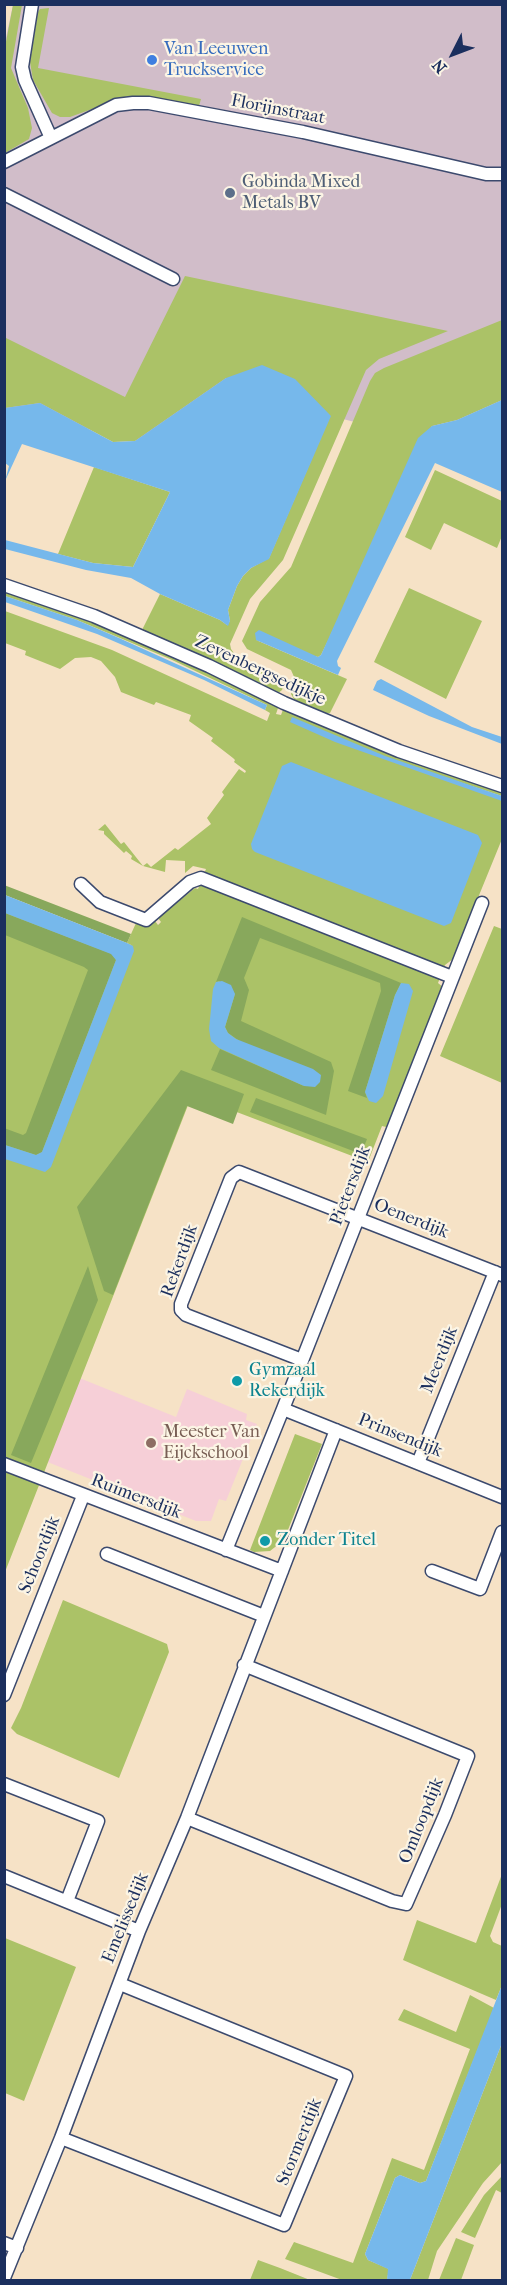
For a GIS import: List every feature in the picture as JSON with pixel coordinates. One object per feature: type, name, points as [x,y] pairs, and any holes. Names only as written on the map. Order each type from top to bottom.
[{"type":"street","points":[[32,4],[22,67],[25,80],[51,138]]},
{"type":"street","name":"Florijnstraat","points":[[4,162],[116,105],[149,103],[303,132],[486,174],[502,174]]},
{"type":"street","points":[[4,194],[173,279]]},
{"type":"street","name":"Zevenbergsedijkje","points":[[4,585],[94,616],[208,666],[284,703],[399,751],[502,786]]},
{"type":"street","points":[[81,885],[100,902],[146,920],[190,882],[201,878],[452,977]]},
{"type":"street","name":"Pietersdijk","points":[[283,1409],[482,903]]},
{"type":"street","name":"Oenerdijk","points":[[239,1172],[499,1273]]},
{"type":"street","name":"Rekerdijk","points":[[239,1172],[231,1178],[181,1304],[181,1310],[186,1315],[302,1360]]},
{"type":"street","name":"Meerdijk","points":[[418,1463],[499,1273]]},
{"type":"street","points":[[226,1550],[283,1409]]},
{"type":"street","name":"Prinsendijk","points":[[283,1409],[502,1497]]},
{"type":"street","points":[[282,1571],[336,1430]]},
{"type":"street","name":"Ruimersdijk","points":[[4,1464],[282,1571]]},
{"type":"street","name":"Schoordijk","points":[[4,1695],[83,1496]]},
{"type":"street","points":[[432,1571],[480,1589],[502,1532]]},
{"type":"street","points":[[106,1554],[264,1617]]},
{"type":"street","name":"Emelissedijk","points":[[4,2278],[61,2138],[139,1931],[187,1818],[282,1571]]},
{"type":"street","name":"Omloopdijk","points":[[187,1818],[406,1904],[468,1756],[244,1665]]},
{"type":"street","points":[[4,1785],[98,1821],[67,1901]]},
{"type":"street","points":[[4,1876],[139,1931]]},
{"type":"street","name":"Stormerdijk","points":[[61,2138],[284,2225],[342,2087],[346,2076],[120,1984]]},
{"type":"street","points":[[4,2243],[17,2248]]},
{"type":"shaded area","points":[[13,5],[502,5],[502,400],[457,420],[432,426],[418,438],[331,416],[135,441],[5,408],[4,47]]},
{"type":"shaded area","name":"Meester Van Eijckschool","points":[[77,1377],[176,1417],[187,1389],[247,1414],[246,1420],[257,1424],[226,1501],[219,1499],[211,1521],[196,1521],[45,1461]]},
{"type":"green space","points":[[13,5],[22,5],[11,68],[28,108],[32,128],[29,139],[5,153],[5,47]]},
{"type":"green space","points":[[49,8],[38,68],[201,99],[199,106],[128,96],[70,117],[60,117],[52,113],[33,80],[30,62],[38,12],[40,9]]},
{"type":"green space","points":[[185,276],[448,331],[379,359],[366,370],[283,560],[250,599],[230,644],[231,649],[236,656],[284,678],[282,690],[277,694],[142,630],[160,594],[227,625],[230,621],[228,610],[237,586],[251,568],[269,558],[330,416],[226,378],[135,441],[113,442],[40,403],[5,408],[4,337],[125,397]]},
{"type":"green space","points":[[502,320],[502,400],[457,420],[432,426],[321,655],[318,657],[256,640],[347,679],[330,713],[323,714],[295,701],[291,694],[295,679],[291,670],[247,649],[242,641],[260,602],[291,567],[370,381],[375,373],[384,368]]},
{"type":"green space","points":[[94,467],[170,492],[133,567],[93,563],[58,554]]},
{"type":"green space","points":[[435,470],[502,501],[502,536],[497,548],[444,523],[431,550],[405,537]]},
{"type":"green space","points":[[409,588],[482,621],[446,699],[374,662]]},
{"type":"green space","points":[[5,589],[103,625],[149,645],[279,705],[276,714],[281,715],[284,707],[424,765],[502,791],[502,796],[450,779],[502,800],[502,839],[453,959],[445,965],[438,983],[444,988],[390,1128],[382,1126],[368,1162],[192,1095],[5,1572],[5,899],[133,946],[127,943],[136,923],[145,926],[155,921],[158,925],[161,922],[158,918],[195,888],[198,889],[206,869],[193,866],[185,873],[185,861],[166,860],[165,872],[143,866],[147,863],[151,867],[175,848],[178,850],[211,824],[207,818],[224,795],[222,792],[239,769],[245,773],[246,771],[211,741],[213,738],[189,721],[191,715],[156,702],[154,705],[121,692],[115,677],[101,661],[91,657],[75,658],[60,669],[25,655],[26,651],[5,643],[5,611],[112,650],[267,721],[270,713],[265,710],[267,705],[170,659],[77,620],[5,596]]},
{"type":"green space","points":[[105,824],[121,844],[124,842],[143,866],[131,859],[132,856],[126,851],[124,853],[104,834],[104,831],[98,830]]},
{"type":"green space","points":[[4,885],[131,934],[127,943],[5,895]]},
{"type":"green space","points":[[5,913],[112,954],[116,960],[42,1152],[36,1155],[5,1145],[4,1128],[23,1135],[26,1133],[88,970],[5,935]]},
{"type":"green space","points":[[242,917],[401,983],[395,995],[365,1092],[367,1098],[348,1091],[381,991],[380,983],[260,938],[244,978],[249,990],[241,1021],[331,1062],[334,1071],[326,1115],[211,1070],[220,1049],[304,1086],[228,1033],[225,1027],[235,994],[219,981],[216,982]]},
{"type":"green space","points":[[494,926],[502,929],[502,1083],[440,1056]]},
{"type":"green space","points":[[181,1070],[244,1094],[233,1124],[187,1106],[113,1295],[104,1291],[77,1207]]},
{"type":"green space","points":[[256,1098],[367,1139],[361,1154],[250,1112]]},
{"type":"green space","points":[[88,1266],[98,1300],[31,1463],[11,1455]]},
{"type":"green space","points":[[295,1434],[322,1444],[284,1540],[270,1551],[254,1552],[250,1550]]},
{"type":"green space","points":[[63,1600],[167,1644],[169,1652],[119,1778],[17,1734],[11,1728]]},
{"type":"green space","points":[[502,1874],[502,1904],[490,1936],[493,1942],[502,1946],[502,1985],[496,2000],[403,1960],[417,1920],[476,1943]]},
{"type":"green space","points":[[5,1938],[76,1967],[24,2101],[5,2093]]},
{"type":"green space","points":[[470,1995],[494,2008],[426,2181],[420,2183],[400,2175],[395,2178],[365,2254],[368,2260],[389,2269],[387,2280],[342,2280],[285,2259],[294,2242],[353,2263],[392,2158],[424,2170],[470,2049],[398,2020],[404,2009],[456,2032]]},
{"type":"green space","points":[[502,2043],[502,2162],[483,2183],[437,2251],[428,2280],[410,2280]]},
{"type":"green space","points":[[502,2176],[502,2193],[496,2190],[475,2238],[461,2232],[484,2195]]},
{"type":"green space","points":[[456,2238],[474,2245],[461,2280],[439,2280]]},
{"type":"green space","points":[[258,2260],[280,2268],[310,2280],[250,2280]]},
{"type":"water","points":[[262,365],[295,379],[331,416],[269,559],[251,568],[237,586],[228,610],[230,621],[228,626],[220,620],[160,594],[131,578],[86,570],[5,549],[5,540],[93,563],[133,567],[170,492],[22,444],[5,481],[9,466],[5,463],[5,408],[40,403],[113,442],[135,441],[226,378]]},
{"type":"water","points":[[502,400],[502,492],[435,463],[337,661],[341,668],[338,675],[256,640],[255,633],[259,630],[318,657],[321,655],[418,438],[432,426],[457,420]]},
{"type":"water","points":[[5,596],[77,620],[119,638],[267,705],[265,710],[204,680],[97,634],[5,602]]},
{"type":"water","points":[[381,679],[472,727],[502,737],[502,744],[429,716],[373,690],[377,681]]},
{"type":"water","points":[[292,717],[385,756],[502,796],[502,801],[335,742],[290,722]]},
{"type":"water","points":[[291,762],[478,835],[482,843],[451,923],[444,926],[252,849],[251,844],[282,766]]},
{"type":"water","points":[[5,895],[127,943],[133,946],[134,951],[51,1167],[45,1172],[5,1159],[5,1145],[36,1155],[42,1152],[116,960],[111,954],[5,913]]},
{"type":"water","points":[[222,981],[231,985],[235,994],[225,1027],[228,1033],[236,1039],[313,1069],[321,1075],[320,1082],[315,1087],[304,1086],[219,1048],[211,1041],[209,1029],[213,989],[216,982]]},
{"type":"water","points":[[401,983],[409,984],[413,991],[383,1096],[376,1103],[369,1101],[365,1092],[395,995]]},
{"type":"water","points":[[502,1985],[502,2043],[410,2280],[387,2280],[388,2269],[368,2260],[365,2254],[395,2178],[400,2175],[420,2183],[426,2181]]},
{"type":"place","name":"Van Leeuwen Truckservice","points":[[152,60]]},
{"type":"place","name":"Gobinda Mixed Metals BV","points":[[230,193]]},
{"type":"place","name":"Gymzaal Rekerdijk","points":[[237,1381]]},
{"type":"place","name":"Meester Van Eijckschool","points":[[151,1443]]},
{"type":"place","name":"Zonder Titel","points":[[265,1541]]}]
